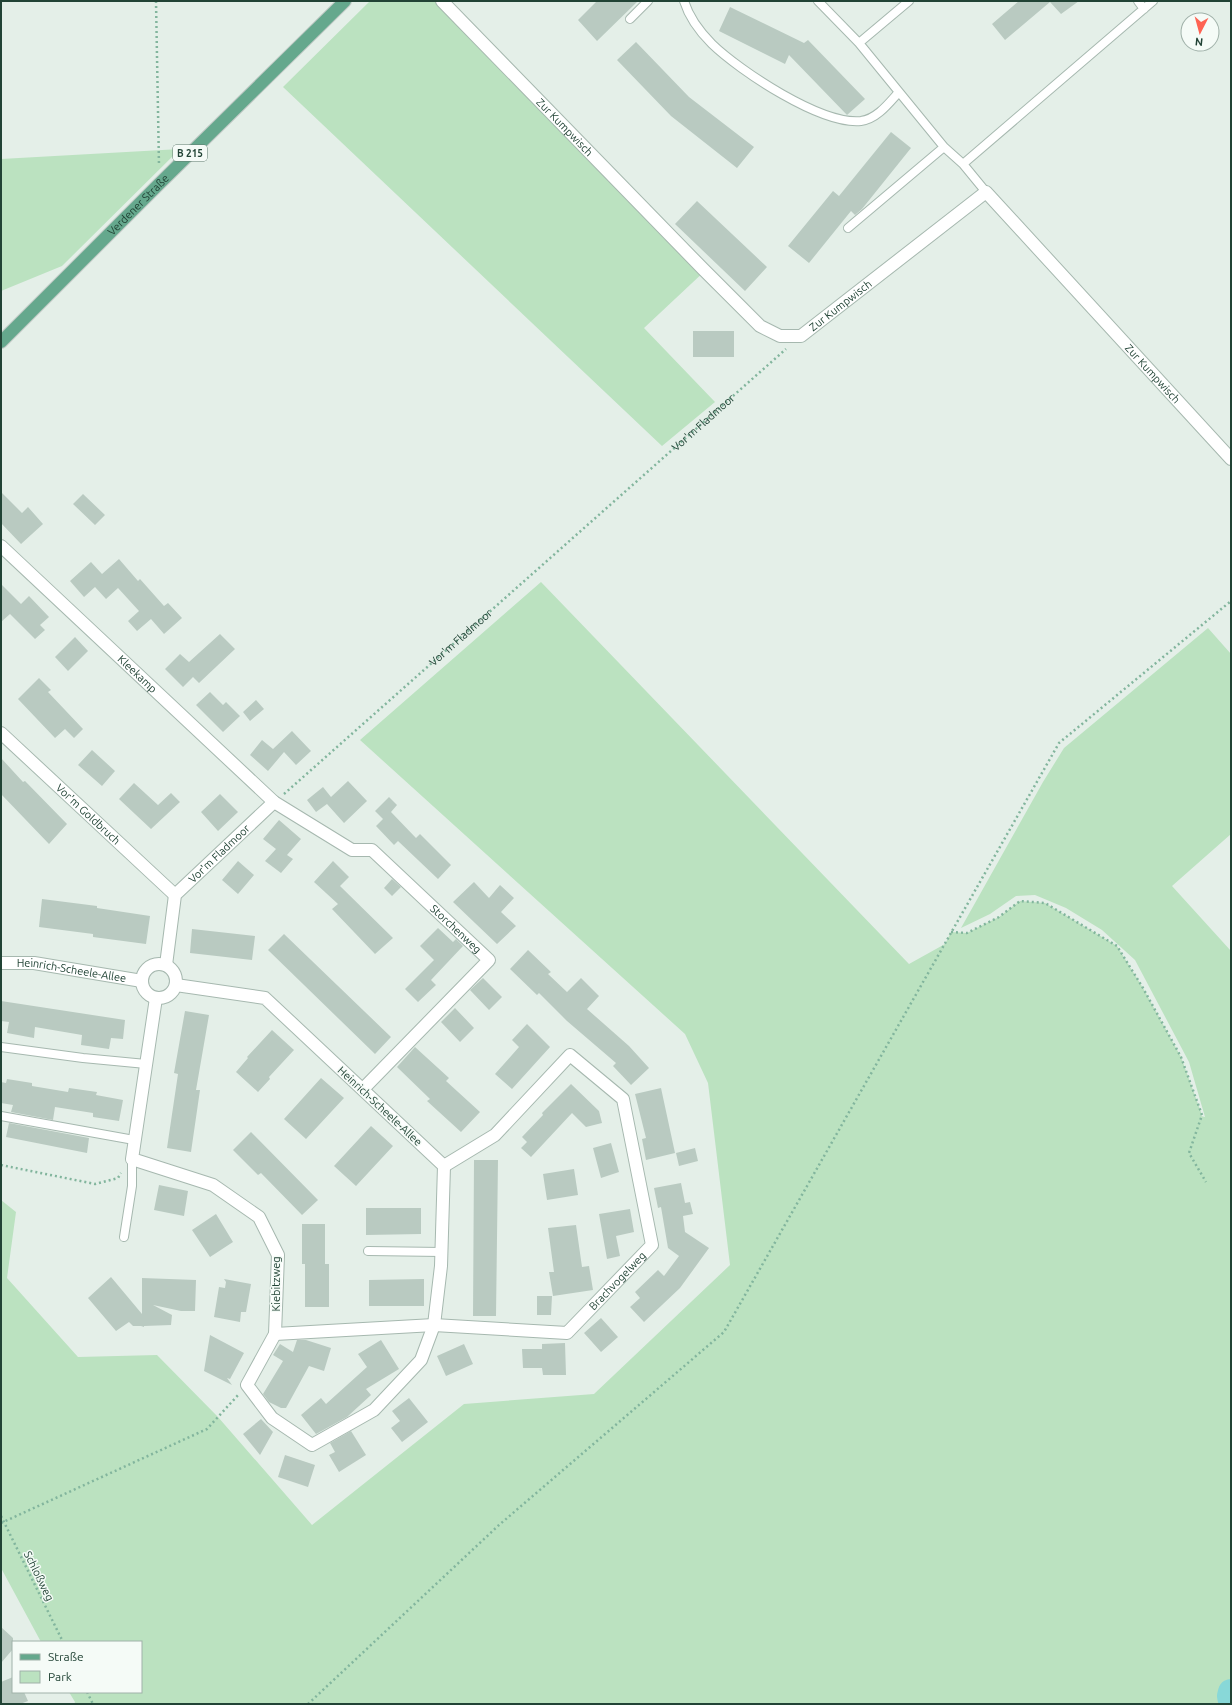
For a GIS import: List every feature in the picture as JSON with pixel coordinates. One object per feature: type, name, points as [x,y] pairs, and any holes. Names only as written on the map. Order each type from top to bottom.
[{"type":"main road","name":"Verdener Straße","points":[[1,342],[345,1]]},
{"type":"street","name":"Zur Kumpwisch","points":[[442,1],[702,269],[760,326],[780,336],[801,336],[986,192],[1231,459]]},
{"type":"street","name":"Kleekamp","points":[[1,546],[274,802]]},
{"type":"street","name":"Vor'm Goldbruch","points":[[1,733],[175,894]]},
{"type":"street","name":"Vor'm Fladmoor","points":[[175,894],[274,802]]},
{"type":"street","name":"Storchenweg","points":[[274,802],[352,850],[372,850],[489,960],[363,1089]]},
{"type":"street","points":[[132,1158],[156,998],[162,998],[169,995],[176,985],[176,976],[172,969],[166,965],[175,894]]},
{"type":"street","name":"Heinrich-Scheele-Allee","points":[[1,963],[34,963],[142,981]]},
{"type":"street","name":"Heinrich-Scheele-Allee","points":[[156,998],[146,992],[142,981],[143,975],[149,967],[154,964],[166,965]]},
{"type":"street","name":"Heinrich-Scheele-Allee","points":[[176,985],[265,998],[444,1166]]},
{"type":"street","name":"Brachvogelweg","points":[[276,1334],[434,1325],[567,1333],[652,1245],[623,1099],[570,1055],[495,1135],[444,1166]]},
{"type":"street","name":"Kiebitzweg","points":[[132,1158],[213,1185],[259,1217],[278,1255],[276,1334],[247,1385]]},
{"type":"street","points":[[247,1385],[272,1418],[312,1445],[374,1410],[421,1360],[434,1325],[442,1252],[444,1166]]},
{"type":"lane","points":[[630,19],[648,1]]},
{"type":"lane","points":[[684,1],[688,13],[712,44],[755,77],[793,101],[839,119],[862,121],[883,111],[899,92]]},
{"type":"lane","points":[[818,1],[859,43],[944,147],[963,164],[986,192]]},
{"type":"lane","points":[[859,43],[909,1]]},
{"type":"lane","points":[[1138,1],[1144,9]]},
{"type":"lane","points":[[963,164],[1153,1]]},
{"type":"lane","points":[[848,228],[944,147]]},
{"type":"lane","points":[[1,1047],[83,1058],[146,1064]]},
{"type":"lane","points":[[1,1116],[134,1140]]},
{"type":"lane","points":[[124,1237],[132,1186],[132,1158]]},
{"type":"lane","points":[[368,1251],[442,1252]]},
{"type":"path","points":[[156,1],[159,184]]},
{"type":"path","name":"Vor'm Fladmoor","points":[[274,802],[801,336]]},
{"type":"path","points":[[308,1704],[499,1525],[724,1332],[1059,743],[1231,601]]},
{"type":"path","points":[[951,932],[967,933],[999,917],[1020,901],[1045,903],[1116,946],[1143,988],[1181,1057],[1202,1115],[1189,1153],[1206,1182]]},
{"type":"path","points":[[1,1165],[95,1184],[118,1178],[132,1158]]},
{"type":"path","points":[[2,1522],[207,1429],[247,1385]]},
{"type":"path","name":"Schloßweg","points":[[1,1516],[2,1522],[62,1641]]},
{"type":"path","points":[[88,1693],[93,1704]]},
{"type":"green space","points":[[370,1],[435,1],[707,269],[644,328],[715,402],[662,446],[283,87]]},
{"type":"green space","points":[[180,149],[62,266],[1,291],[1,159]]},
{"type":"green space","points":[[541,582],[909,964],[945,944],[951,932],[967,933],[999,917],[1020,901],[1045,903],[1117,946],[1143,988],[1181,1057],[1202,1115],[1201,1116],[1205,1117],[1189,1062],[1135,960],[1102,930],[1066,908],[1035,895],[1016,896],[990,914],[961,928],[1043,782],[1064,748],[1208,628],[1231,654],[1231,834],[1172,886],[1231,951],[1231,1704],[74,1704],[75,1702],[70,1693],[142,1693],[142,1641],[40,1641],[1,1568],[1,1200],[16,1212],[7,1278],[78,1357],[157,1355],[218,1417],[312,1525],[464,1404],[594,1394],[730,1265],[708,1083],[685,1034],[360,740]]},
{"type":"building","points":[[597,1],[638,1],[597,41],[578,20]]},
{"type":"building","points":[[1019,1],[1079,1],[1061,14],[1050,2],[1005,40],[992,24]]},
{"type":"building","points":[[730,7],[804,43],[808,40],[865,99],[847,115],[789,55],[785,64],[719,31]]},
{"type":"building","points":[[636,42],[689,97],[754,147],[737,168],[671,116],[617,60]]},
{"type":"building","points":[[891,132],[911,148],[862,209],[855,215],[851,211],[809,263],[788,246],[833,191],[839,196]]},
{"type":"building","points":[[697,201],[767,267],[745,291],[675,224]]},
{"type":"building","points":[[693,331],[734,331],[734,357],[693,357]]},
{"type":"building","points":[[1,492],[22,513],[28,507],[43,524],[21,544],[1,523]]},
{"type":"building","points":[[83,494],[105,515],[95,525],[73,504]]},
{"type":"building","points":[[119,559],[138,581],[140,579],[164,606],[168,603],[182,618],[164,634],[151,619],[137,631],[128,621],[139,611],[118,588],[106,599],[95,587],[84,597],[70,581],[91,562],[102,574]]},
{"type":"building","points":[[1,584],[21,604],[29,596],[49,617],[40,625],[45,630],[35,639],[10,614],[1,622]]},
{"type":"building","points":[[220,634],[235,649],[199,683],[193,677],[183,687],[165,669],[180,654],[189,662]]},
{"type":"building","points":[[75,637],[88,651],[68,671],[55,657]]},
{"type":"building","points":[[39,678],[51,690],[48,692],[83,729],[74,738],[65,729],[55,738],[18,699]]},
{"type":"building","points":[[210,692],[223,705],[226,702],[240,716],[223,732],[196,705]]},
{"type":"building","points":[[256,700],[264,709],[250,721],[243,712]]},
{"type":"building","points":[[292,731],[311,751],[296,765],[284,752],[268,771],[250,755],[262,740],[273,749]]},
{"type":"building","points":[[92,750],[115,771],[102,786],[78,765]]},
{"type":"building","points":[[1,758],[23,782],[25,781],[67,824],[49,844],[1,794]]},
{"type":"building","points":[[348,781],[367,801],[344,823],[327,804],[316,812],[307,800],[323,787],[331,797]]},
{"type":"building","points":[[134,783],[158,805],[171,793],[180,802],[151,829],[119,799]]},
{"type":"building","points":[[220,794],[238,812],[218,831],[201,812]]},
{"type":"building","points":[[389,797],[397,805],[391,812],[416,838],[420,834],[451,865],[438,879],[398,841],[394,845],[376,826],[383,819],[375,811]]},
{"type":"building","points":[[279,820],[301,839],[287,855],[293,859],[281,873],[265,861],[276,849],[263,839]]},
{"type":"building","points":[[238,861],[254,875],[238,894],[222,880]]},
{"type":"building","points":[[333,861],[349,877],[340,886],[393,938],[375,954],[332,909],[338,904],[314,882]]},
{"type":"building","points":[[392,879],[401,887],[392,896],[384,888]]},
{"type":"building","points":[[474,882],[489,898],[500,885],[514,898],[501,912],[516,926],[497,944],[453,902]]},
{"type":"building","points":[[42,899],[97,906],[97,908],[150,916],[146,944],[93,937],[93,934],[39,927]]},
{"type":"building","points":[[438,928],[453,942],[456,939],[463,946],[431,980],[436,985],[418,1002],[405,989],[434,960],[420,946]]},
{"type":"building","points":[[192,929],[255,936],[252,960],[190,953]]},
{"type":"building","points":[[284,934],[391,1037],[375,1054],[268,950]]},
{"type":"building","points":[[528,950],[551,972],[548,974],[567,992],[581,978],[599,996],[587,1009],[629,1046],[649,1068],[631,1085],[613,1066],[616,1063],[567,1021],[539,993],[537,995],[510,969]]},
{"type":"building","points":[[483,978],[502,997],[489,1010],[470,990]]},
{"type":"building","points":[[1,1001],[125,1020],[123,1039],[111,1038],[109,1049],[81,1045],[82,1035],[35,1027],[34,1038],[7,1033],[9,1022],[1,1021]]},
{"type":"building","points":[[455,1008],[474,1028],[460,1042],[441,1022]]},
{"type":"building","points":[[185,1011],[209,1015],[196,1090],[200,1090],[191,1152],[167,1148],[178,1074],[174,1073]]},
{"type":"building","points":[[527,1024],[550,1047],[512,1089],[495,1074],[519,1047],[512,1040]]},
{"type":"building","points":[[272,1030],[294,1050],[269,1077],[270,1079],[258,1092],[236,1072],[248,1058],[247,1057]]},
{"type":"building","points":[[415,1047],[449,1078],[446,1081],[480,1112],[461,1132],[427,1101],[430,1099],[397,1067]]},
{"type":"building","points":[[321,1078],[344,1098],[306,1139],[284,1119]]},
{"type":"building","points":[[7,1079],[32,1083],[32,1086],[68,1092],[69,1088],[97,1092],[96,1095],[123,1100],[119,1121],[93,1117],[93,1113],[55,1107],[53,1120],[11,1112],[13,1105],[1,1103],[1,1082],[6,1083]]},
{"type":"building","points":[[571,1084],[599,1111],[602,1123],[586,1127],[572,1113],[531,1157],[521,1148],[527,1142],[522,1137],[543,1115],[542,1113]]},
{"type":"building","points":[[661,1088],[675,1153],[646,1160],[642,1139],[646,1138],[635,1094]]},
{"type":"building","points":[[9,1123],[89,1138],[87,1153],[6,1137]]},
{"type":"building","points":[[371,1126],[393,1146],[356,1186],[334,1166]]},
{"type":"building","points":[[251,1132],[318,1200],[302,1215],[261,1173],[258,1175],[233,1150]]},
{"type":"building","points":[[611,1143],[619,1172],[601,1178],[593,1148]]},
{"type":"building","points":[[695,1148],[698,1161],[679,1166],[676,1153]]},
{"type":"building","points":[[474,1160],[498,1160],[496,1316],[473,1316]]},
{"type":"building","points":[[574,1169],[578,1195],[547,1200],[543,1174]]},
{"type":"building","points":[[681,1183],[685,1203],[690,1202],[693,1214],[683,1216],[685,1232],[709,1248],[680,1288],[644,1322],[630,1307],[640,1298],[635,1292],[658,1270],[664,1276],[679,1256],[668,1248],[661,1207],[658,1208],[654,1188]]},
{"type":"building","points":[[159,1185],[188,1191],[184,1216],[154,1210]]},
{"type":"building","points":[[366,1208],[421,1208],[421,1234],[366,1235]]},
{"type":"building","points":[[630,1209],[634,1232],[616,1236],[620,1256],[607,1259],[599,1214]]},
{"type":"building","points":[[216,1214],[233,1242],[210,1257],[192,1230]]},
{"type":"building","points":[[302,1224],[325,1224],[325,1264],[329,1264],[329,1307],[305,1307],[305,1264],[302,1264]]},
{"type":"building","points":[[576,1225],[582,1267],[589,1266],[593,1290],[553,1296],[549,1272],[554,1272],[548,1228]]},
{"type":"building","points":[[111,1277],[142,1314],[142,1278],[196,1280],[195,1311],[181,1311],[153,1305],[172,1315],[171,1325],[144,1327],[133,1326],[129,1322],[116,1331],[88,1298]]},
{"type":"building","points":[[224,1279],[251,1284],[246,1312],[241,1312],[240,1322],[214,1317],[219,1287],[225,1288],[226,1282]]},
{"type":"building","points":[[424,1279],[424,1306],[369,1306],[369,1280]]},
{"type":"building","points":[[537,1296],[552,1296],[551,1315],[537,1315]]},
{"type":"building","points":[[601,1318],[618,1337],[601,1352],[584,1333]]},
{"type":"building","points":[[210,1335],[244,1353],[230,1379],[227,1378],[232,1385],[204,1371]]},
{"type":"building","points":[[297,1340],[306,1340],[331,1348],[324,1371],[309,1366],[286,1408],[281,1408],[269,1402],[263,1394],[283,1361],[273,1355],[280,1344],[293,1352]]},
{"type":"building","points":[[381,1340],[399,1369],[366,1389],[371,1395],[347,1417],[316,1434],[301,1415],[321,1398],[326,1404],[367,1367],[358,1354]]},
{"type":"building","points":[[565,1343],[566,1375],[543,1375],[542,1368],[523,1368],[522,1349],[542,1349],[542,1344]]},
{"type":"building","points":[[464,1344],[473,1364],[446,1376],[437,1356]]},
{"type":"building","points":[[409,1398],[428,1422],[402,1442],[391,1428],[400,1421],[392,1411]]},
{"type":"building","points":[[261,1419],[273,1432],[260,1455],[243,1434]]},
{"type":"building","points":[[351,1431],[366,1455],[339,1472],[329,1455],[335,1452],[330,1443]]},
{"type":"building","points":[[285,1455],[315,1465],[308,1487],[278,1477]]},
{"type":"building","points":[[1,1627],[13,1638],[13,1641],[12,1650],[1,1663]]},
{"type":"building","points":[[12,1677],[12,1693],[24,1693],[28,1701],[20,1704],[1,1704],[1,1682]]},
{"type":"waterway","points":[[1231,1692],[1231,1701]]}]
